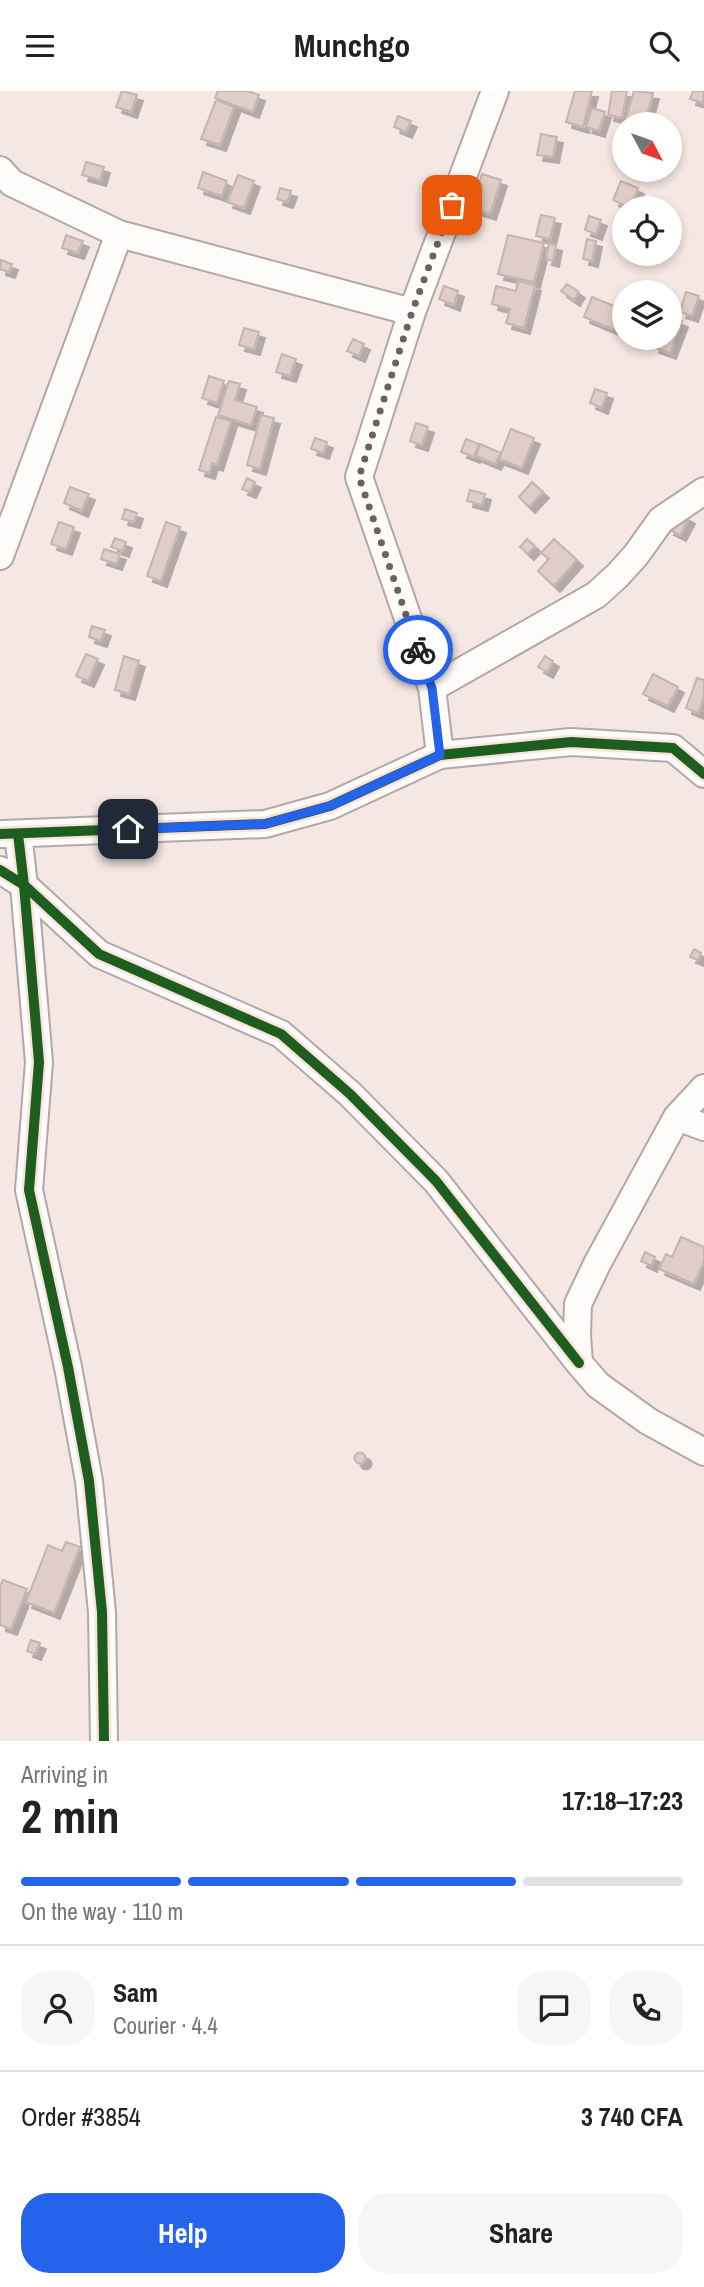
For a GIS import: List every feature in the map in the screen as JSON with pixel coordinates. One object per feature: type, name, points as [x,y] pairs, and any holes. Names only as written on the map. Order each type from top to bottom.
[{"type":"street","points":[[440,755],[432,688],[359,477],[412,312],[495,91]]},
{"type":"street","points":[[0,170],[12,183],[119,234],[412,312]]},
{"type":"street","points":[[0,556],[119,234]]},
{"type":"street","points":[[432,688],[596,595],[617,576],[661,520],[704,491]]},
{"type":"street","points":[[104,1741],[102,1612],[89,1481],[68,1367],[29,1190],[39,1062],[24,884],[9,834],[265,824],[330,806],[440,755],[571,742],[673,748],[704,774]]},
{"type":"street","points":[[0,870],[24,884],[99,954],[281,1034],[350,1094],[436,1181],[598,1385],[648,1421],[704,1452]]},
{"type":"street","points":[[579,1363],[576,1335],[578,1304],[677,1117],[704,1088]]},
{"type":"street","points":[[677,1117],[704,1127]]},
{"type":"building","points":[[122,91],[137,95],[131,112],[116,107]]},
{"type":"building","points":[[218,91],[248,91],[259,95],[253,112],[215,98]]},
{"type":"building","points":[[575,91],[592,91],[583,127],[566,122]]},
{"type":"building","points":[[612,91],[627,91],[623,112],[612,112],[612,116],[608,115]]},
{"type":"building","points":[[634,91],[653,93],[648,112],[628,112]]},
{"type":"building","points":[[693,91],[704,91],[703,103],[690,99]]},
{"type":"building","points":[[216,100],[234,107],[220,145],[201,139]]},
{"type":"building","points":[[592,108],[605,112],[599,131],[586,127]]},
{"type":"building","points":[[398,116],[411,121],[406,132],[394,127]]},
{"type":"building","points":[[541,134],[557,137],[553,157],[537,155]]},
{"type":"building","points":[[86,162],[104,167],[100,180],[82,175]]},
{"type":"building","points":[[203,172],[227,181],[222,196],[198,188]]},
{"type":"building","points":[[482,174],[501,180],[490,214],[471,208]]},
{"type":"building","points":[[238,175],[254,181],[244,208],[227,202]]},
{"type":"building","points":[[621,182],[638,188],[635,196],[615,196]]},
{"type":"building","points":[[280,188],[291,191],[287,202],[277,199]]},
{"type":"building","points":[[541,215],[555,218],[550,239],[536,236]]},
{"type":"building","points":[[589,216],[601,220],[596,234],[585,230]]},
{"type":"building","points":[[66,235],[83,241],[78,253],[62,248]]},
{"type":"building","points":[[508,235],[544,243],[534,282],[498,274]]},
{"type":"building","points":[[587,239],[596,241],[592,261],[583,259]]},
{"type":"building","points":[[549,243],[556,245],[553,261],[546,259]]},
{"type":"building","points":[[1,260],[12,264],[9,272],[0,269]]},
{"type":"building","points":[[518,281],[535,285],[524,328],[506,323],[510,309],[492,304],[496,286],[516,291]]},
{"type":"building","points":[[567,284],[579,292],[574,300],[561,291]]},
{"type":"building","points":[[444,286],[458,291],[454,305],[439,299]]},
{"type":"building","points":[[686,292],[699,296],[692,316],[682,313]]},
{"type":"building","points":[[592,297],[612,305],[612,329],[584,317]]},
{"type":"building","points":[[244,328],[259,332],[254,349],[239,345]]},
{"type":"building","points":[[353,339],[364,344],[359,356],[347,351]]},
{"type":"building","points":[[282,354],[296,359],[290,376],[276,372]]},
{"type":"building","points":[[209,376],[224,381],[217,403],[202,398]]},
{"type":"building","points":[[229,381],[240,384],[235,400],[257,407],[251,425],[218,415]]},
{"type":"building","points":[[595,389],[607,393],[602,408],[590,403]]},
{"type":"building","points":[[261,415],[274,418],[260,469],[247,465]]},
{"type":"building","points":[[216,417],[231,421],[217,465],[212,463],[209,473],[199,470]]},
{"type":"building","points":[[416,423],[428,427],[422,445],[410,441]]},
{"type":"building","points":[[511,429],[534,438],[522,468],[499,459]]},
{"type":"building","points":[[315,438],[327,442],[323,453],[311,449]]},
{"type":"building","points":[[466,439],[479,444],[474,457],[461,452]]},
{"type":"building","points":[[480,444],[501,453],[495,464],[476,456]]},
{"type":"building","points":[[247,478],[255,482],[250,492],[242,489]]},
{"type":"building","points":[[532,482],[543,492],[529,507],[519,497]]},
{"type":"building","points":[[70,487],[89,494],[82,511],[64,503]]},
{"type":"building","points":[[470,490],[485,494],[482,505],[467,501]]},
{"type":"building","points":[[125,509],[137,513],[134,522],[122,519]]},
{"type":"building","points":[[677,511],[689,518],[680,535],[668,529]]},
{"type":"building","points":[[59,522],[74,527],[66,549],[51,544]]},
{"type":"building","points":[[166,522],[180,527],[161,581],[147,576]]},
{"type":"building","points":[[115,538],[126,542],[123,551],[111,547]]},
{"type":"building","points":[[527,539],[535,546],[528,554],[520,547]]},
{"type":"building","points":[[554,539],[577,560],[554,586],[538,571],[549,559],[541,553]]},
{"type":"building","points":[[104,549],[120,554],[116,564],[101,559]]},
{"type":"building","points":[[92,626],[105,630],[101,641],[89,637]]},
{"type":"building","points":[[86,654],[98,659],[88,681],[76,676]]},
{"type":"building","points":[[124,656],[139,661],[129,694],[115,690]]},
{"type":"building","points":[[545,656],[553,661],[547,672],[538,667]]},
{"type":"building","points":[[653,674],[678,687],[668,706],[643,694]]},
{"type":"building","points":[[697,678],[704,680],[704,697],[698,713],[686,708]]},
{"type":"building","points":[[694,949],[701,953],[698,960],[690,957]]},
{"type":"building","points":[[681,1237],[704,1247],[704,1261],[694,1284],[659,1269],[666,1254],[672,1257]]},
{"type":"building","points":[[645,1252],[655,1257],[651,1266],[641,1261]]},
{"type":"building","points":[[360,1452],[366,1458],[360,1464],[354,1458]]},
{"type":"building","points":[[66,1542],[80,1547],[54,1613],[26,1602],[48,1545],[62,1551]]},
{"type":"building","points":[[3,1580],[27,1589],[11,1629],[0,1625],[0,1586]]},
{"type":"building","points":[[31,1640],[40,1643],[35,1654],[27,1651]]},
{"type":"cycle path","points":[[0,834],[265,824],[330,806],[440,755],[571,742],[673,748],[704,774]]},
{"type":"cycle path","points":[[18,834],[39,1062],[29,1190],[68,1367],[89,1481],[102,1612],[104,1741]]},
{"type":"cycle path","points":[[0,870],[24,885],[99,954],[281,1034],[350,1094],[436,1181],[579,1363]]},
{"type":"way so far","points":[[418,650],[359,477],[412,312],[452,205]]},
{"type":"route","points":[[128,829],[265,824],[330,806],[440,755],[432,688],[418,650]]}]
